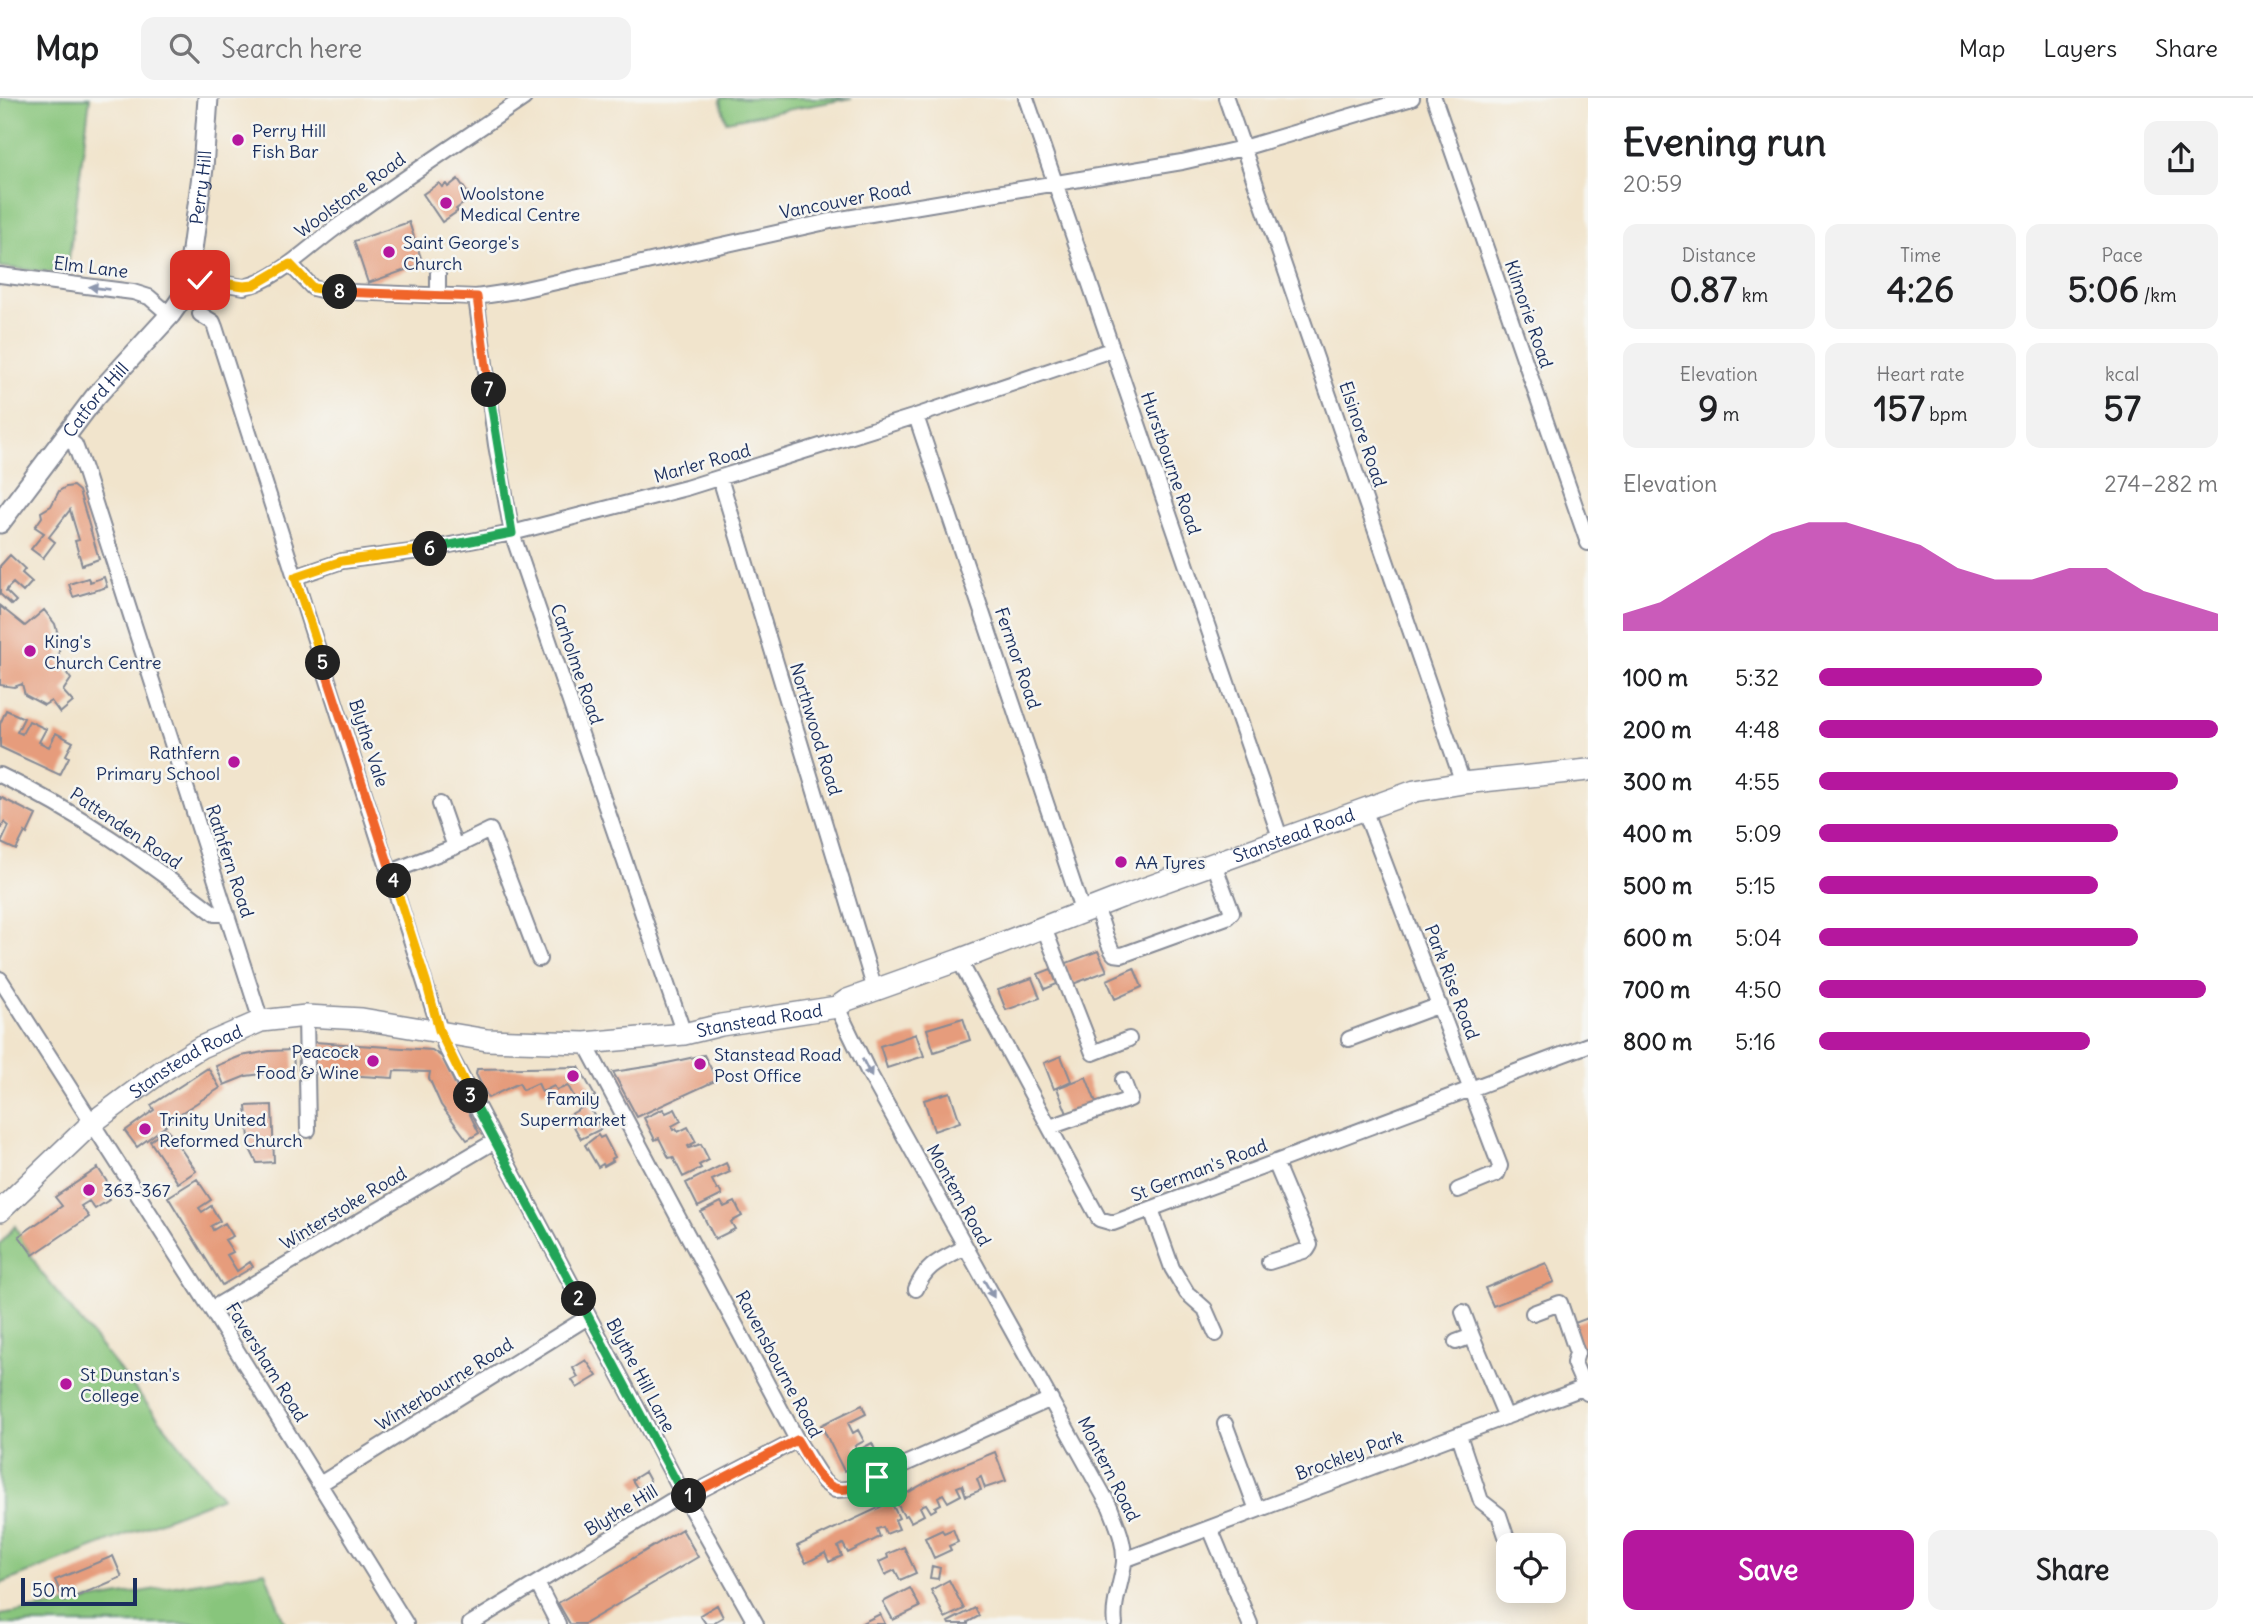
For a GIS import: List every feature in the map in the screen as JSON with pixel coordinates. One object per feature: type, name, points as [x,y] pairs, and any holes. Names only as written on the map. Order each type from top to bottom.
[{"type":"highway","name":"Stanstead Road","points":[[0,1211],[92,1123],[162,1071],[201,1047],[261,1021],[306,1016],[362,1019],[487,1040],[585,1043],[684,1034],[721,1025],[837,1007],[847,1000],[1121,897],[1415,791],[1463,783],[1588,770]]},
{"type":"main road","name":"Perry Hill","points":[[188,277],[203,168],[208,98]]},
{"type":"main road","name":"Catford Hill","points":[[0,523],[95,397],[170,315],[183,294],[188,277]]},
{"type":"street","name":"Woolstone Road","points":[[188,277],[244,286],[254,285],[290,264],[333,230],[524,98]]},
{"type":"street","name":"Hurstbourne Road","points":[[1026,98],[1281,840]]},
{"type":"street","name":"Elsinore Road","points":[[1226,98],[1463,783]]},
{"type":"street","name":"Vancouver Road","points":[[290,264],[313,288],[325,291],[477,297],[580,277],[835,220],[1182,162],[1243,148],[1412,98]]},
{"type":"street","name":"Kilmorie Road","points":[[1434,98],[1588,543]]},
{"type":"street","points":[[438,273],[438,296]]},
{"type":"street","name":"Elm Lane","points":[[0,275],[133,292],[149,297],[170,315]]},
{"type":"street","name":"Carholme Road","points":[[477,297],[496,445],[512,533],[684,1034]]},
{"type":"street","name":"Blythe Vale","points":[[200,314],[213,322],[215,327],[426,981],[439,1030]]},
{"type":"street","name":"Marler Road","points":[[295,577],[342,561],[432,549],[512,533],[720,478],[1111,350]]},
{"type":"street","name":"Fermor Road","points":[[916,416],[1090,910],[1114,954],[1127,954],[1227,917],[1232,912],[1214,864]]},
{"type":"street","name":"Rathfern Road","points":[[65,437],[75,445],[84,469],[261,1021]]},
{"type":"street","name":"Northwood Road","points":[[720,478],[874,990]]},
{"type":"street","name":"Pattenden Road","points":[[0,775],[63,807],[117,841],[215,914],[227,914]]},
{"type":"street","points":[[440,804],[455,846]]},
{"type":"street","name":"Park Rise Road","points":[[1364,809],[1472,1088],[1500,1171],[1458,1189]]},
{"type":"street","points":[[391,872],[490,830],[539,959]]},
{"type":"street","points":[[1044,928],[1093,1053],[1129,1039]]},
{"type":"street","name":"St German's Road","points":[[959,960],[1099,1219],[1113,1223],[1588,1045]]},
{"type":"street","name":"Faversham Road","points":[[1,983],[211,1309],[406,1624]]},
{"type":"street","points":[[1349,1038],[1440,1006]]},
{"type":"street","name":"Montem Road","points":[[837,1007],[867,1069],[1051,1399]]},
{"type":"street","points":[[306,1016],[308,1130]]},
{"type":"street","name":"Blythe Hill Lane","points":[[439,1030],[588,1317],[756,1624]]},
{"type":"street","name":"Ravensbourne Road","points":[[585,1043],[797,1440],[824,1482],[835,1490],[849,1489],[1051,1399]]},
{"type":"street","points":[[1050,1127],[1130,1099],[1123,1080]]},
{"type":"street","name":"Winterstoke Road","points":[[211,1309],[495,1141]]},
{"type":"street","points":[[1269,1262],[1309,1249],[1310,1245],[1275,1162]]},
{"type":"street","points":[[1151,1209],[1172,1268],[1187,1293],[1205,1309],[1216,1334]]},
{"type":"street","points":[[916,1289],[923,1274],[930,1267],[965,1247]]},
{"type":"street","points":[[1533,1313],[1560,1303],[1577,1353],[1574,1363],[1587,1390]]},
{"type":"street","points":[[1464,1312],[1506,1417]]},
{"type":"street","name":"Winterbourne Road","points":[[320,1484],[588,1317]]},
{"type":"street","points":[[1456,1342],[1472,1336]]},
{"type":"street","name":"Brockley Park","points":[[1124,1560],[1506,1417],[1587,1390]]},
{"type":"street","name":"Montern Road","points":[[1051,1399],[1110,1507],[1121,1534],[1124,1560]]},
{"type":"street","points":[[1225,1424],[1256,1510]]},
{"type":"street","points":[[1460,1434],[1481,1501],[1499,1515],[1505,1533]]},
{"type":"street","name":"Blythe Hill","points":[[470,1624],[671,1501],[685,1498],[797,1440]]},
{"type":"street","points":[[1210,1528],[1250,1624]]},
{"type":"street","points":[[1115,1624],[1114,1614],[1124,1560]]},
{"type":"street","points":[[537,1583],[558,1624]]},
{"type":"green space","points":[[0,98],[90,98],[67,274],[0,267]]},
{"type":"green space","points":[[852,98],[726,121],[720,100]]},
{"type":"green space","name":"St Dunstan's College","points":[[15,1226],[40,1271],[222,1497],[0,1584],[0,1244]]},
{"type":"green space","points":[[265,1571],[285,1624],[0,1624],[0,1615]]},
{"type":"building","name":"Woolstone Medical Centre","points":[[458,179],[471,198],[442,222],[423,194],[439,183],[442,187],[446,184],[448,187]]},
{"type":"building","name":"Saint George's Church","points":[[409,222],[423,264],[368,283],[354,241]]},
{"type":"building","points":[[73,486],[79,491],[99,559],[82,565],[75,541],[79,540],[70,510],[49,537],[55,542],[43,558],[31,549],[44,533],[35,527],[42,517],[41,512],[51,506],[59,491]]},
{"type":"building","points":[[10,555],[25,569],[22,573],[32,582],[23,592],[13,583],[9,587],[6,591],[16,601],[12,605],[0,594],[0,566]]},
{"type":"building","points":[[104,577],[107,587],[73,597],[69,584],[88,578],[90,582]]},
{"type":"building","name":"King's Church Centre","points":[[0,606],[25,626],[44,610],[55,624],[60,642],[58,661],[71,679],[63,691],[73,702],[60,713],[51,701],[44,705],[25,695],[22,684],[14,687],[0,685]]},
{"type":"building","points":[[6,710],[24,718],[17,732],[22,734],[29,721],[46,729],[39,742],[49,747],[56,733],[73,742],[60,775],[0,747],[0,724]]},
{"type":"building","points":[[0,797],[36,815],[16,850],[1,843],[9,826],[4,822],[0,830]]},
{"type":"building","points":[[1098,951],[1107,971],[1073,984],[1064,964]]},
{"type":"building","points":[[1134,968],[1142,987],[1115,999],[1107,980]]},
{"type":"building","points":[[1051,969],[1057,984],[1045,989],[1038,974]]},
{"type":"building","points":[[1032,978],[1040,998],[1006,1010],[998,990]]},
{"type":"building","points":[[963,1018],[970,1040],[934,1052],[927,1029]]},
{"type":"building","points":[[916,1034],[924,1056],[887,1068],[880,1046]]},
{"type":"building","points":[[314,1042],[432,1050],[442,1057],[479,1133],[467,1140],[441,1105],[429,1078],[430,1072],[394,1071],[393,1078],[312,1073]]},
{"type":"building","points":[[293,1050],[294,1070],[246,1076],[224,1085],[216,1066],[241,1056]]},
{"type":"building","points":[[704,1055],[717,1080],[637,1117],[613,1072],[658,1065]]},
{"type":"building","points":[[1061,1056],[1071,1081],[1054,1089],[1044,1063]]},
{"type":"building","points":[[579,1067],[595,1096],[579,1105],[568,1086],[557,1090],[554,1086],[542,1092],[538,1083],[523,1090],[519,1083],[488,1098],[476,1074],[477,1069]]},
{"type":"building","points":[[208,1068],[220,1088],[164,1124],[166,1126],[137,1147],[125,1131],[154,1110],[151,1105]]},
{"type":"building","points":[[1086,1077],[1097,1105],[1068,1116],[1057,1088]]},
{"type":"building","points":[[950,1092],[960,1122],[934,1131],[924,1100]]},
{"type":"building","points":[[588,1104],[601,1129],[581,1139],[568,1116]]},
{"type":"building","points":[[272,1105],[274,1162],[257,1163],[250,1149],[246,1106]]},
{"type":"building","points":[[663,1109],[666,1113],[675,1109],[681,1121],[672,1126],[673,1130],[678,1132],[688,1127],[696,1142],[688,1146],[689,1148],[701,1144],[709,1160],[699,1165],[701,1168],[683,1177],[659,1138],[655,1140],[644,1118]]},
{"type":"building","points":[[167,1129],[196,1171],[178,1183],[150,1141]]},
{"type":"building","points":[[598,1135],[600,1138],[604,1136],[615,1157],[611,1159],[613,1161],[598,1167],[585,1145]]},
{"type":"building","points":[[726,1163],[730,1172],[712,1180],[722,1195],[698,1207],[686,1183]]},
{"type":"building","points":[[98,1168],[111,1188],[104,1192],[109,1200],[95,1209],[89,1201],[81,1206],[89,1217],[33,1255],[19,1236],[62,1206],[55,1197]]},
{"type":"building","points":[[197,1179],[211,1200],[199,1208],[202,1212],[211,1206],[220,1221],[211,1226],[213,1230],[225,1223],[233,1236],[225,1240],[233,1252],[227,1255],[237,1271],[250,1262],[253,1267],[222,1285],[168,1197]]},
{"type":"building","points":[[721,1202],[724,1207],[735,1202],[742,1216],[731,1222],[735,1229],[715,1239],[701,1212]]},
{"type":"building","points":[[1546,1263],[1554,1282],[1493,1306],[1485,1288]]},
{"type":"building","points":[[1588,1318],[1588,1349],[1581,1352],[1572,1324]]},
{"type":"building","points":[[586,1360],[597,1376],[577,1388],[572,1380],[578,1377],[573,1368]]},
{"type":"building","points":[[862,1405],[866,1414],[848,1423],[853,1433],[858,1430],[864,1441],[855,1446],[857,1451],[872,1443],[877,1454],[844,1471],[821,1425]]},
{"type":"building","points":[[995,1452],[1006,1481],[985,1488],[981,1477],[977,1479],[981,1490],[966,1496],[962,1485],[957,1487],[961,1495],[948,1502],[943,1494],[938,1497],[941,1504],[931,1512],[926,1504],[920,1507],[924,1515],[911,1522],[907,1515],[904,1516],[895,1500],[941,1474]]},
{"type":"building","points":[[645,1472],[650,1481],[638,1489],[632,1480]]},
{"type":"building","points":[[891,1502],[899,1518],[895,1520],[899,1529],[886,1534],[883,1527],[877,1529],[880,1537],[848,1553],[843,1544],[838,1547],[842,1556],[829,1562],[825,1553],[806,1563],[797,1546]]},
{"type":"building","points":[[682,1529],[698,1557],[584,1624],[570,1624],[558,1603]]},
{"type":"building","points":[[953,1529],[958,1542],[949,1546],[951,1550],[934,1558],[925,1538],[942,1530],[944,1533]]},
{"type":"building","points":[[904,1547],[916,1573],[900,1580],[895,1570],[885,1575],[879,1562],[888,1558],[887,1554]]},
{"type":"building","points":[[113,1556],[122,1577],[64,1602],[55,1580]]},
{"type":"building","points":[[932,1566],[940,1568],[938,1579],[930,1578]]},
{"type":"building","points":[[949,1580],[964,1609],[945,1618],[931,1590]]},
{"type":"building","points":[[910,1588],[920,1607],[893,1620],[883,1602]]},
{"type":"building","points":[[717,1605],[723,1617],[706,1624],[700,1615]]},
{"type":"building","points":[[975,1608],[979,1616],[968,1624],[949,1624],[948,1622]]},
{"type":"building","points":[[880,1614],[885,1624],[860,1624]]},
{"type":"place","name":"Perry Hill Fish Bar","points":[[238,140]]},
{"type":"place","name":"Woolstone Medical Centre","points":[[446,203]]},
{"type":"place","name":"Saint George's Church","points":[[389,252]]},
{"type":"place","name":"King's Church Centre","points":[[30,651]]},
{"type":"place","name":"Rathfern Primary School","points":[[234,762]]},
{"type":"place","name":"AA Tyres","points":[[1121,862]]},
{"type":"place","name":"Peacock Food & Wine","points":[[373,1061]]},
{"type":"place","name":"Stanstead Road Post Office","points":[[700,1064]]},
{"type":"place","name":"Family Supermarket","points":[[573,1076]]},
{"type":"place","name":"Trinity United Reformed Church","points":[[145,1129]]},
{"type":"place","name":"363-367","points":[[89,1190]]},
{"type":"place","name":"St Dunstan's College","points":[[66,1384]]},
{"type":"route","points":[[200,280],[254,285],[290,264],[313,288],[325,291],[477,297],[496,445],[512,533],[419,551],[342,561],[295,577],[426,981],[439,1030],[477,1108],[685,1498],[797,1440],[824,1482],[835,1490],[849,1489],[877,1477]]}]
